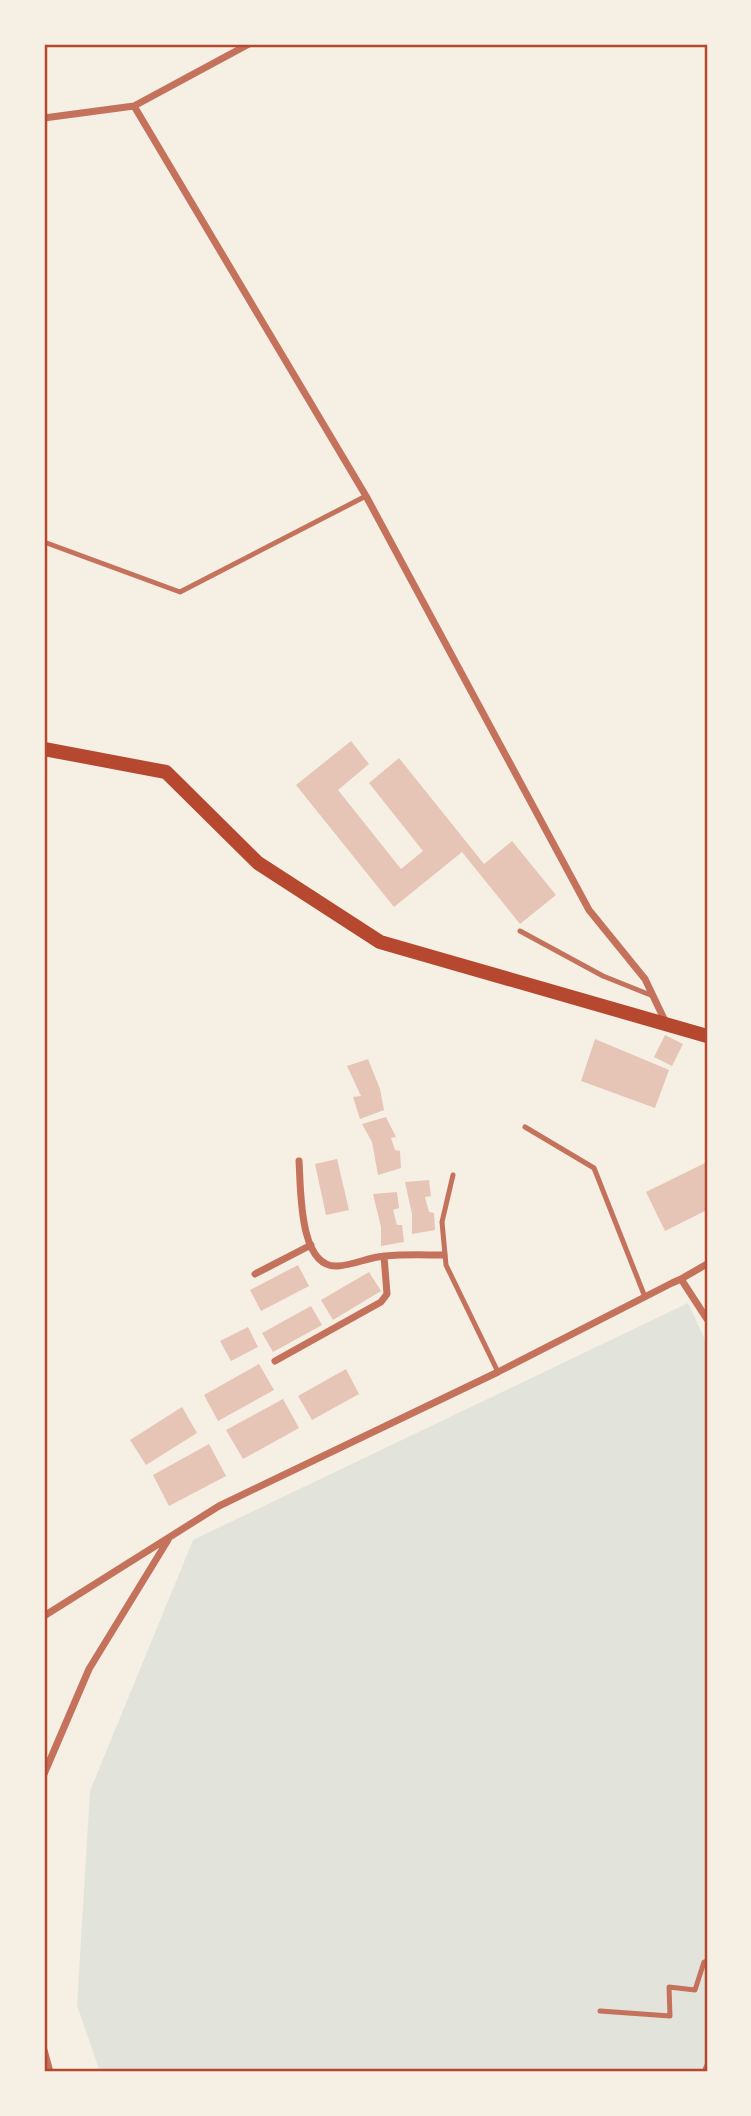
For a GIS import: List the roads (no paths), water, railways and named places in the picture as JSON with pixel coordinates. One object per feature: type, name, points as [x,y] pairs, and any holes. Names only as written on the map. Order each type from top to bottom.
[{"type":"main road","points":[[44,749],[166,772],[258,863],[380,942],[707,1036]]},
{"type":"street","points":[[44,118],[134,106],[249,44]]},
{"type":"street","points":[[134,106],[366,496],[589,910],[645,979],[667,1025]]},
{"type":"street","points":[[299,1161],[302,1213],[314,1253],[325,1265],[337,1267],[384,1256],[444,1255]]},
{"type":"street","points":[[255,1274],[311,1245]]},
{"type":"street","points":[[275,1361],[380,1302],[387,1293],[384,1256]]},
{"type":"street","points":[[44,1616],[219,1506],[498,1372],[707,1264]]},
{"type":"street","points":[[681,1279],[707,1319]]},
{"type":"street","points":[[44,1774],[89,1669],[170,1537]]},
{"type":"street","points":[[44,2050],[50,2072]]},
{"type":"lane","points":[[44,542],[180,592],[366,496]]},
{"type":"lane","points":[[520,931],[603,976],[653,996]]},
{"type":"lane","points":[[525,1127],[594,1168],[645,1297]]},
{"type":"lane","points":[[453,1175],[442,1222],[446,1265],[498,1372]]},
{"type":"lane","points":[[600,2011],[670,2016],[669,1987],[695,1990],[704,1962],[707,1961]]},
{"type":"lane","points":[[704,2072],[707,2065]]}]
